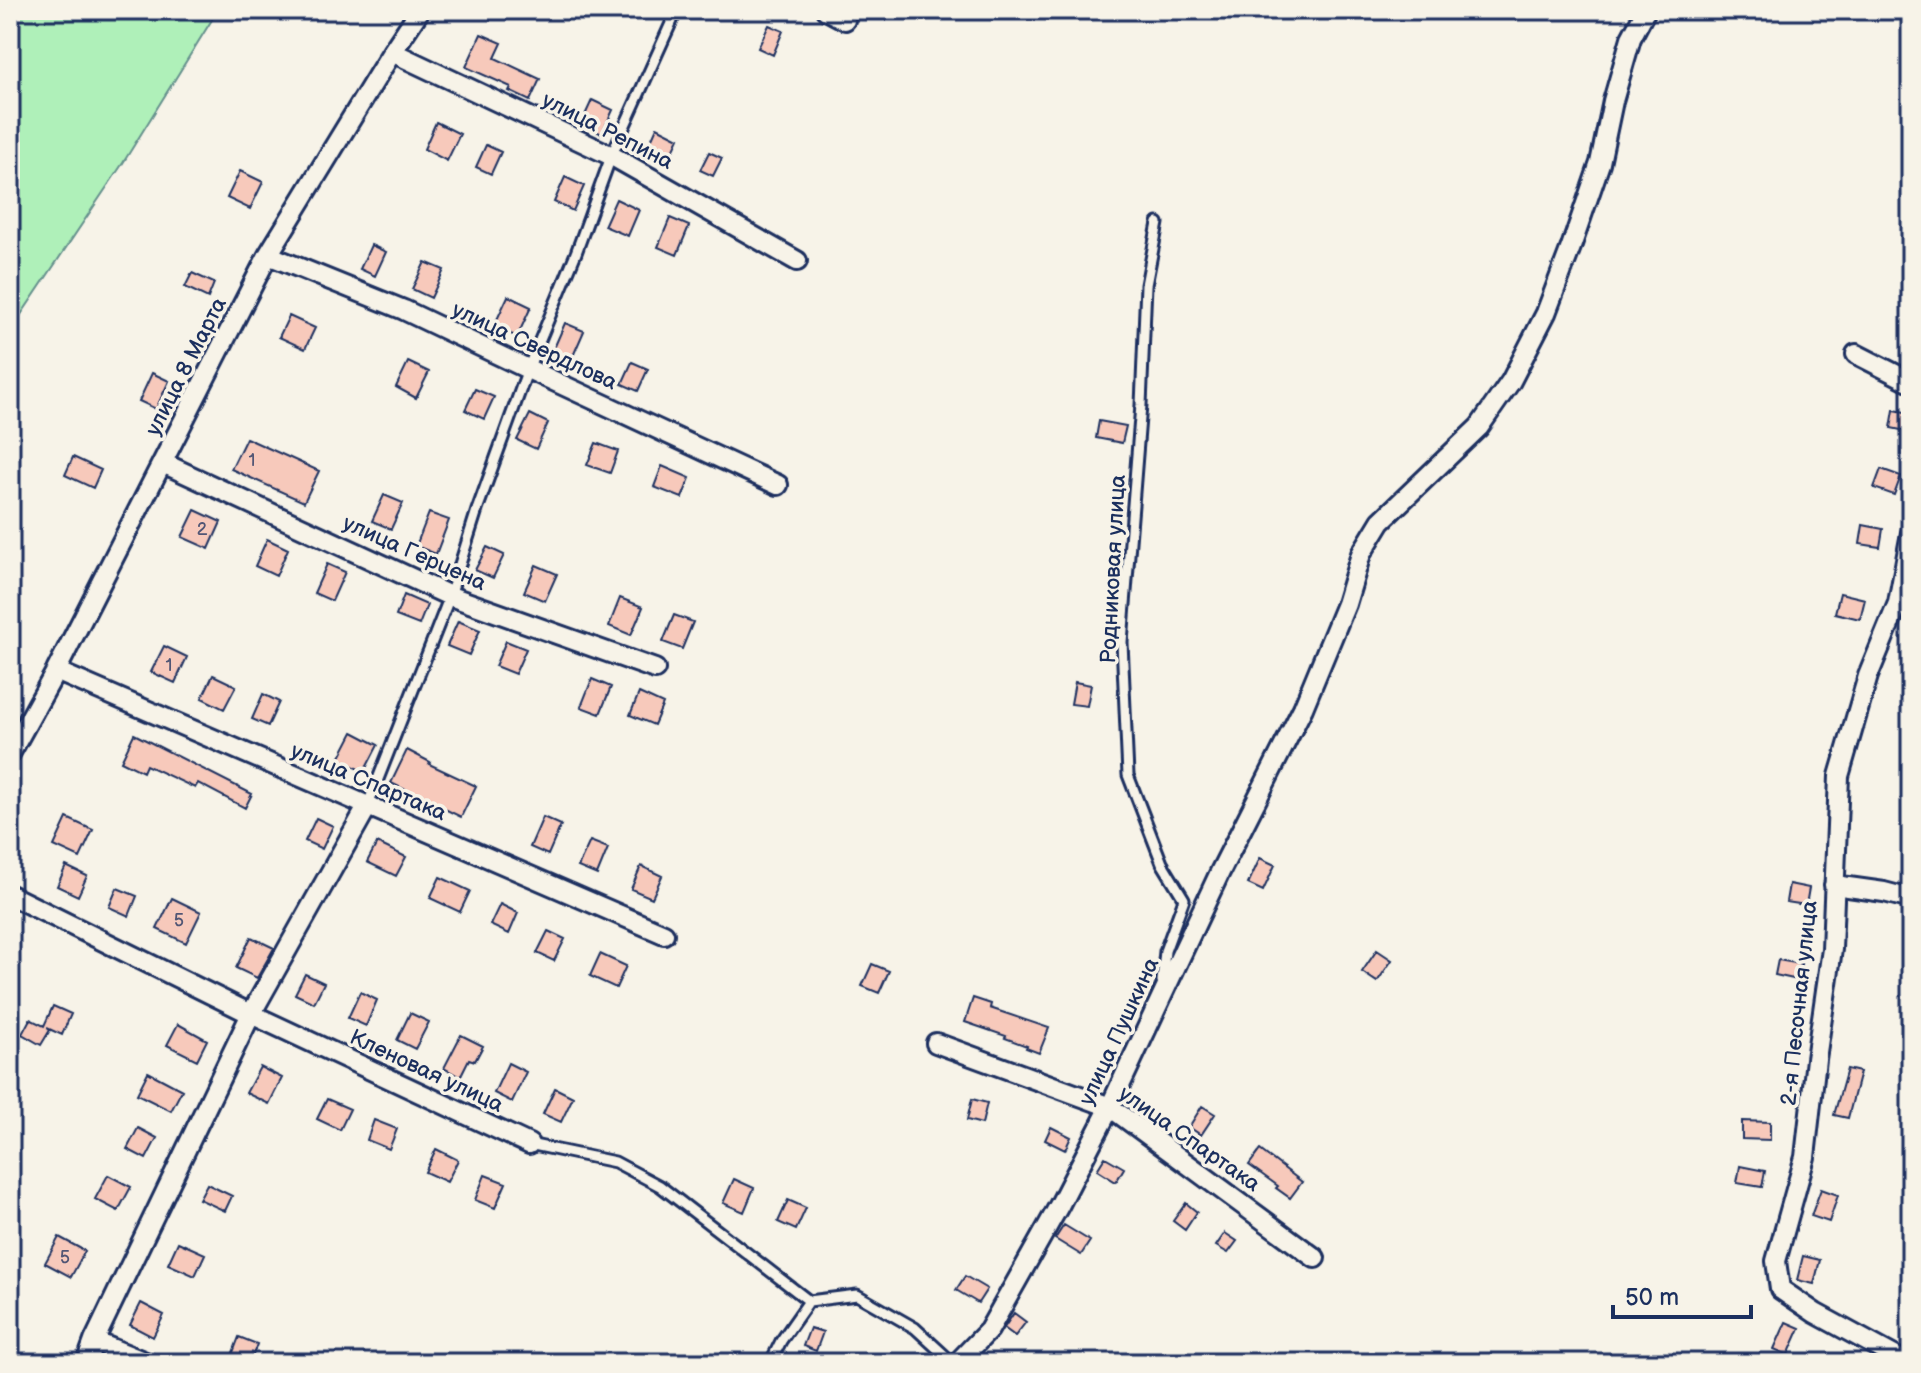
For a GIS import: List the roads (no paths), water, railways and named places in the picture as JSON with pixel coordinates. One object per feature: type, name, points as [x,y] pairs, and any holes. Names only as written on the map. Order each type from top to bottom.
[{"type":"street","name":"улица 8 Марта","points":[[10,754],[56,671],[268,255],[420,10]]},
{"type":"street","points":[[826,10],[845,20]]},
{"type":"street","name":"улица Пушкина","points":[[955,1363],[989,1330],[1110,1107],[1220,872],[1303,708],[1346,604],[1361,554],[1381,521],[1479,427],[1511,381],[1546,313],[1600,163],[1631,38],[1646,10]]},
{"type":"street","name":"улица Репина","points":[[392,52],[612,156],[797,261]]},
{"type":"street","name":"улица Свердлова","points":[[268,255],[404,310],[778,485]]},
{"type":"street","points":[[1856,354],[1911,382]]},
{"type":"street","name":"улица Герцена","points":[[163,463],[450,596],[655,669]]},
{"type":"street","name":"2-я Песочная улица","points":[[1907,1363],[1815,1313],[1780,1289],[1776,1261],[1805,1157],[1832,949],[1839,776],[1868,676],[1898,603],[1911,533]]},
{"type":"street","name":"улица Спартака","points":[[56,671],[664,934]]},
{"type":"street","points":[[86,1363],[251,1014],[367,807]]},
{"type":"street","points":[[1834,885],[1911,899]]},
{"type":"street","name":"Кленовая улица","points":[[10,895],[251,1014],[529,1144]]},
{"type":"street","name":"улица Спартака","points":[[936,1043],[1110,1107],[1315,1258]]},
{"type":"street","points":[[94,1341],[148,1363]]},
{"type":"lane","points":[[367,807],[450,596],[477,510],[528,369],[612,156],[677,10]]},
{"type":"lane","name":"Родниковая улица","points":[[1158,223],[1146,285],[1141,405],[1122,642],[1128,775],[1162,863],[1184,899],[1165,951],[1161,998]]},
{"type":"lane","name":"Кленовая улица","points":[[529,1144],[615,1162],[660,1186],[809,1301]]},
{"type":"lane","points":[[770,1363],[781,1341],[809,1301],[857,1295],[915,1328],[955,1363]]}]
